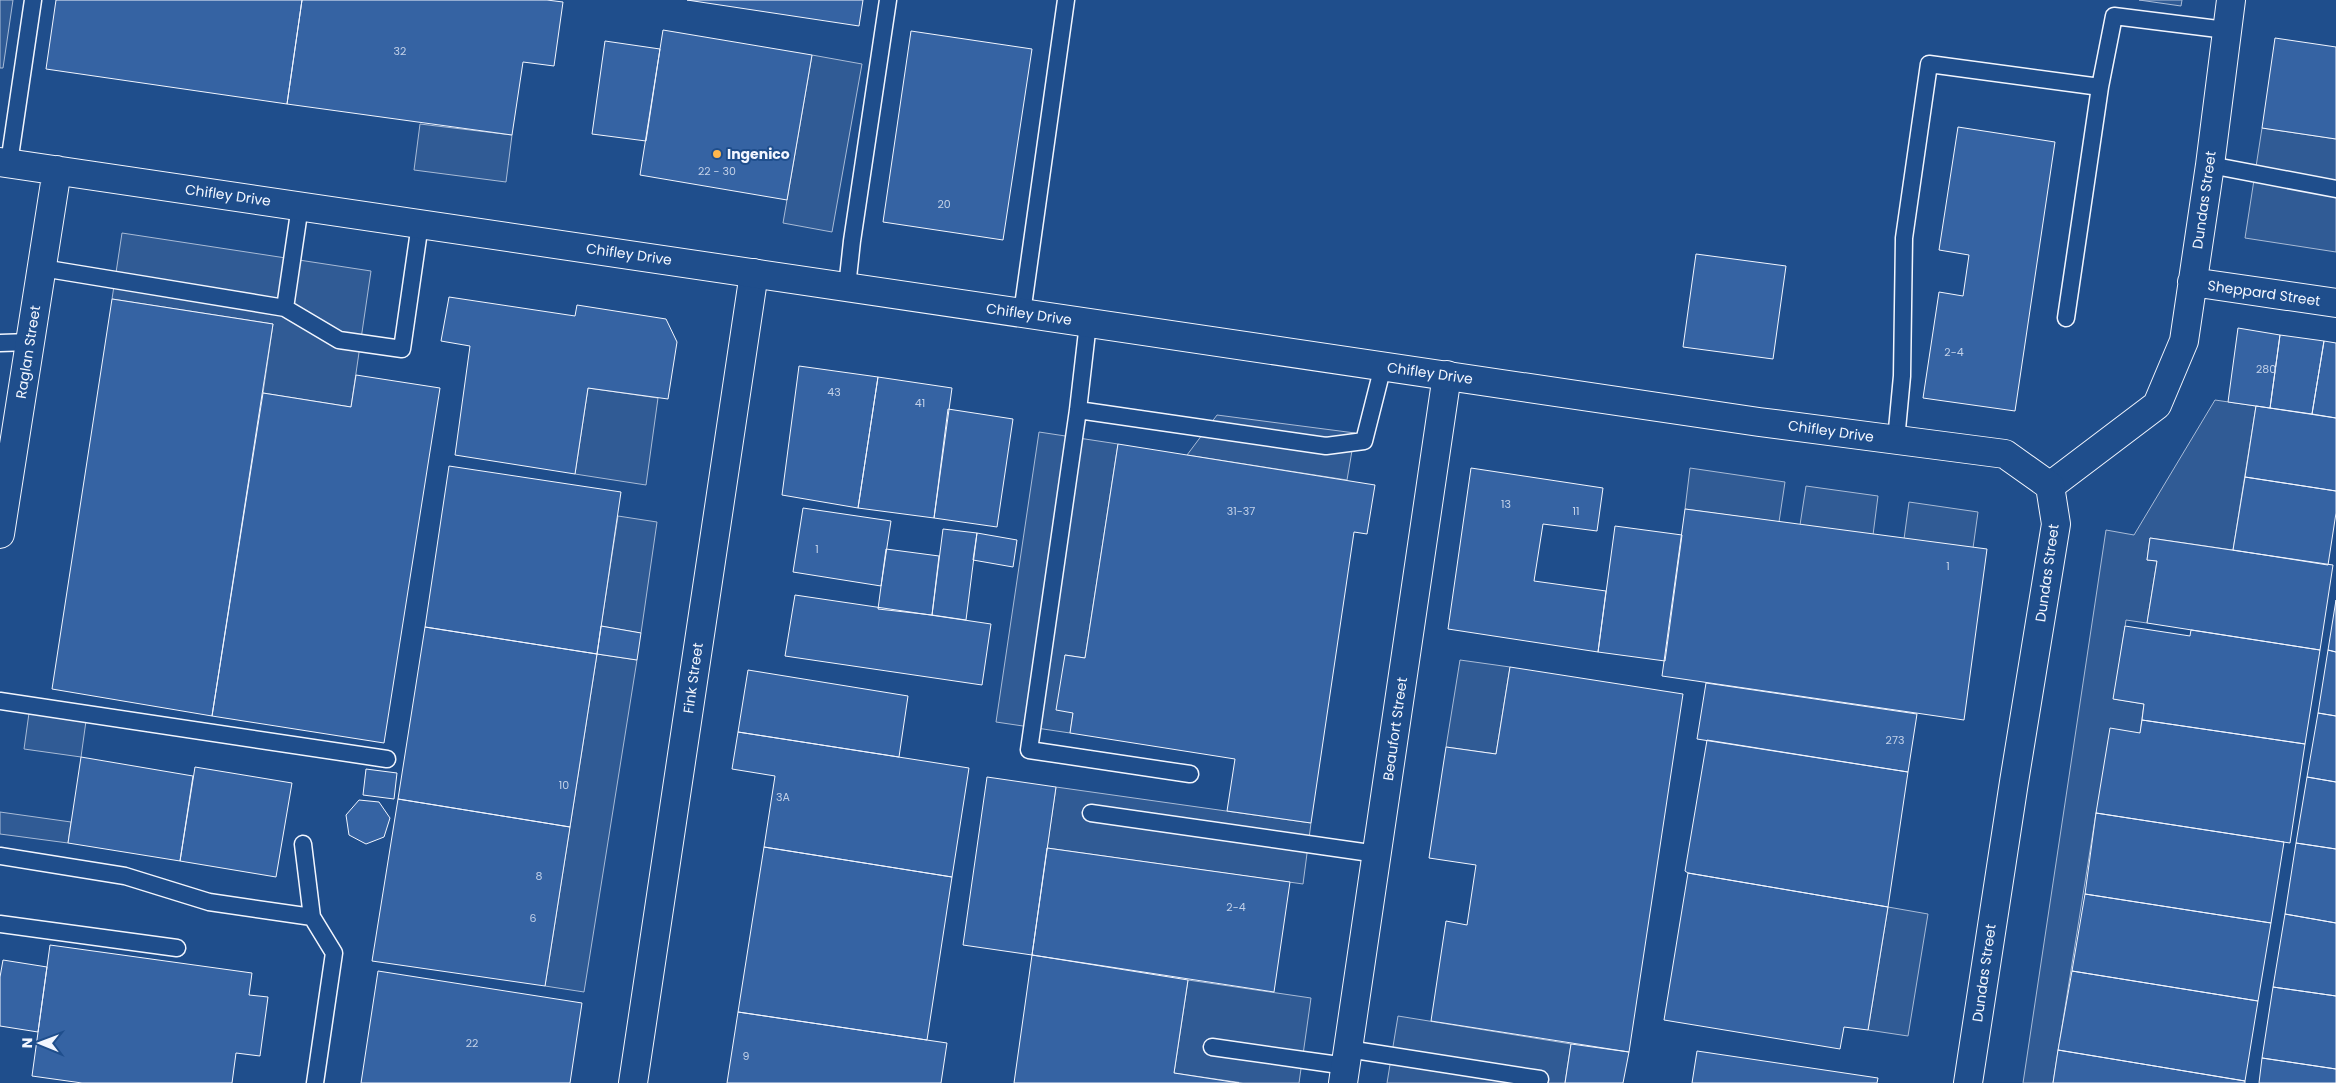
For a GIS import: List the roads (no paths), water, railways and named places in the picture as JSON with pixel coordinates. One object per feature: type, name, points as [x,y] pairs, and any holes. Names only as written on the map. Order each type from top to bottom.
[{"type":"street","name":"Dundas Street","points":[[1968,1083],[2012,791],[2056,524],[2050,486],[2157,405],[2184,341],[2210,165],[2231,0]]},
{"type":"street","name":"Chifley Drive","points":[[4,162],[1383,366],[2005,454],[2050,486]]},
{"type":"street","name":"Raglan Street","points":[[0,534],[57,170]]},
{"type":"street","name":"Fink Street","points":[[633,1083],[754,273]]},
{"type":"street","name":"Sheppard Street","points":[[2192,282],[2336,303]]},
{"type":"street","name":"Beaufort Street","points":[[1346,1066],[1447,375]]},
{"type":"lane","points":[[4,162],[33,0]]},
{"type":"lane","points":[[847,287],[852,241],[888,0]]},
{"type":"lane","points":[[1022,313],[1066,0]]},
{"type":"lane","points":[[2066,318],[2100,87],[2114,16],[2226,30]]},
{"type":"lane","points":[[1896,440],[1902,376],[1904,238],[1929,64],[2100,87]]},
{"type":"lane","points":[[2210,165],[2336,189]]},
{"type":"lane","points":[[285,308],[300,206]]},
{"type":"lane","points":[[42,268],[285,308],[340,340],[402,349],[420,224]]},
{"type":"lane","points":[[1088,322],[1078,410],[1029,750],[1190,774]]},
{"type":"lane","points":[[0,343],[30,342]]},
{"type":"lane","points":[[1078,410],[1326,446],[1364,441],[1383,366]]},
{"type":"lane","points":[[0,701],[387,760]]},
{"type":"lane","points":[[1091,813],[1377,854]]},
{"type":"lane","points":[[303,844],[312,917],[334,953],[315,1083]]},
{"type":"lane","points":[[0,856],[125,876],[209,902],[312,917]]},
{"type":"lane","points":[[0,924],[177,948]]},
{"type":"lane","points":[[1212,1047],[1346,1066],[1540,1079]]},
{"type":"place","name":"Ingenico","points":[[717,154]]}]
